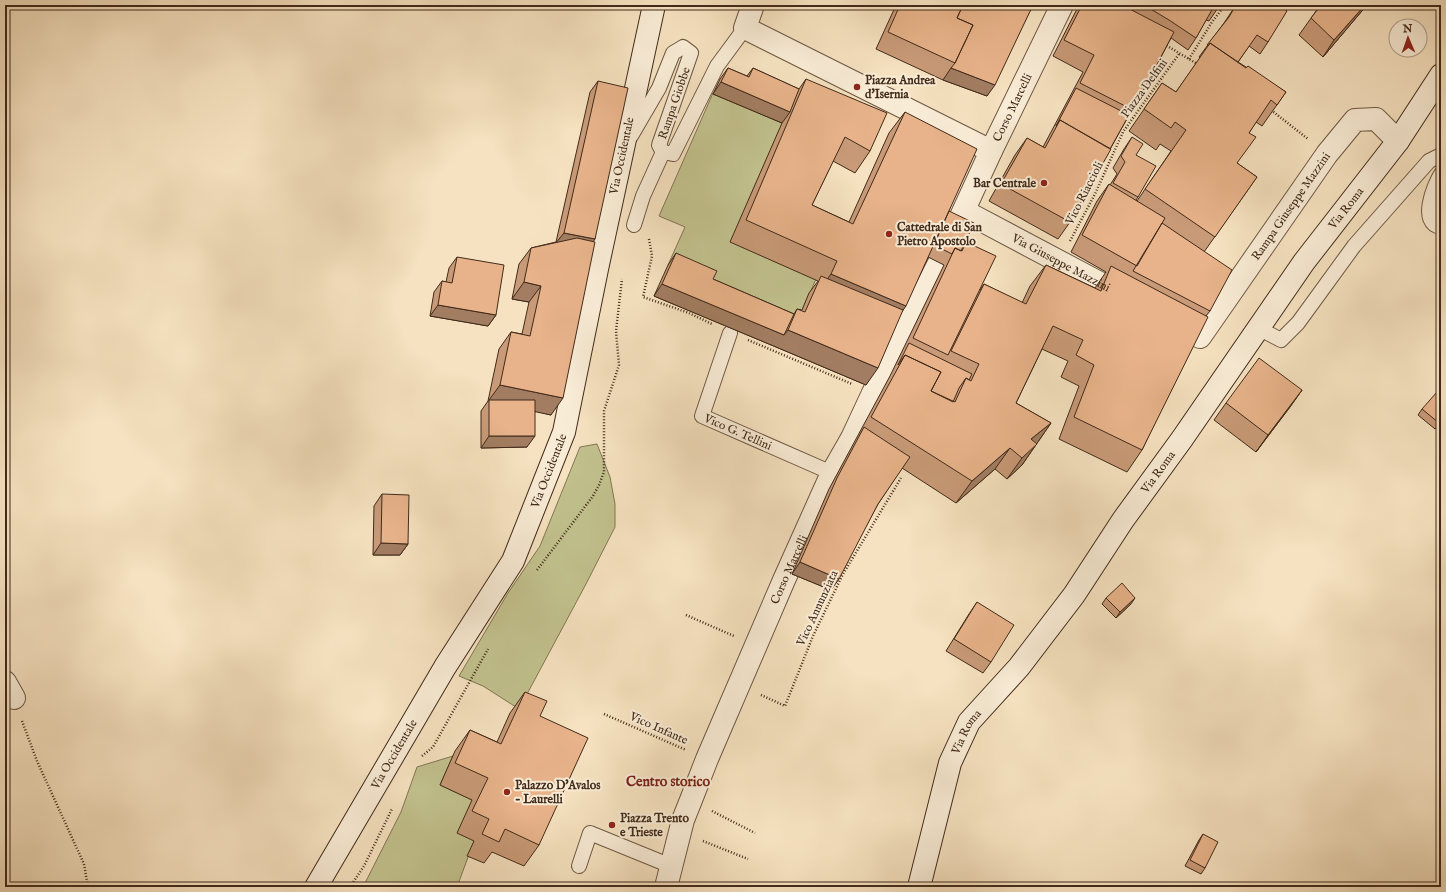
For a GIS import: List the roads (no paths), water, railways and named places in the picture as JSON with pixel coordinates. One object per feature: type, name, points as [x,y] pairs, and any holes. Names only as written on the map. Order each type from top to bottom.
[{"type":"main road","name":"Via Occidentale","points":[[316,887],[445,667],[513,561],[564,432],[622,150],[654,5]]},
{"type":"main road","points":[[753,5],[745,28],[991,151]]},
{"type":"main road","name":"Corso Marcelli","points":[[960,220],[991,151],[1061,5]]},
{"type":"main road","name":"Via Roma","points":[[919,887],[950,763],[969,722],[1020,667],[1074,595],[1123,520],[1182,439],[1304,262],[1398,141],[1441,75]]},
{"type":"main road","name":"Rampa Giuseppe Mazzini","points":[[1200,337],[1327,154],[1355,120],[1376,119],[1398,141]]},
{"type":"main road","name":"Via Giuseppe Mazzini","points":[[960,220],[1059,261],[1200,337]]},
{"type":"main road","name":"Corso Marcelli","points":[[666,887],[680,831],[706,759],[832,473],[852,438],[873,393],[939,263]]},
{"type":"lane","name":"Rampa Giobbe","points":[[622,150],[659,88],[673,53],[683,47],[691,53],[659,145],[663,152],[673,154],[677,149],[717,66],[745,28]]},
{"type":"lane","points":[[634,224],[643,196],[663,152]]},
{"type":"lane","points":[[1258,328],[1281,340],[1298,323],[1354,246],[1429,161],[1441,155]]},
{"type":"lane","points":[[1441,174],[1435,183],[1428,210],[1430,219],[1437,226],[1441,227]]},
{"type":"lane","name":"Vico G. Tellini","points":[[730,333],[702,416],[832,473]]},
{"type":"lane","points":[[579,866],[590,834],[671,866]]},
{"type":"place","name":"Piazza Andrea d'Isernia","points":[[857,87]]},
{"type":"place","name":"Bar Centrale","points":[[1044,183]]},
{"type":"place","name":"Cattedrale di San Pietro Apostolo","points":[[889,234]]},
{"type":"place","name":"Palazzo D'Avalos - Laurelli","points":[[507,792]]},
{"type":"place","name":"Piazza Trento e Trieste","points":[[612,825]]},
{"type":"district","name":"Centro storico","points":[[668,781]]}]
